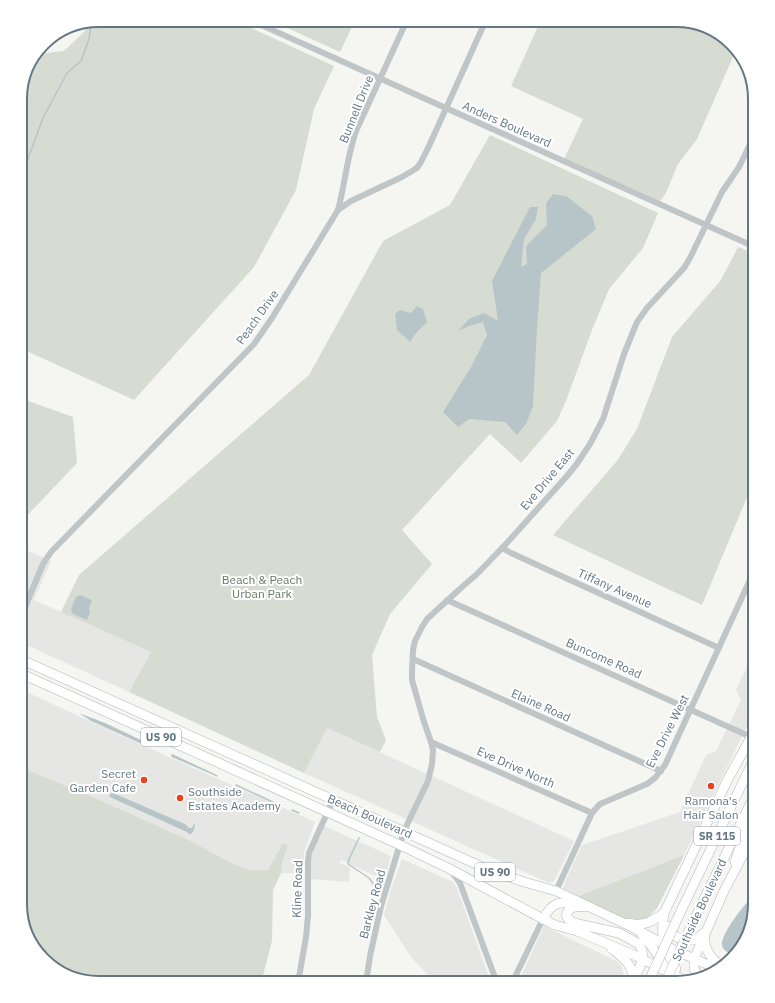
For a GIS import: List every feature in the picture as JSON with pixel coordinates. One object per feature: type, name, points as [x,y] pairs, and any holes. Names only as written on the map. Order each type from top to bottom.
[{"type":"highway","name":"Beach Boulevard","points":[[27,662],[487,869],[556,891],[712,967]]},
{"type":"highway","name":"US 90","points":[[27,676],[400,844],[543,919],[606,943],[643,959],[676,976]]},
{"type":"highway","points":[[681,975],[665,945],[662,931],[664,913],[728,779],[748,743]]},
{"type":"highway","name":"Southside Boulevard","points":[[651,976],[748,772]]},
{"type":"highway","name":"Southside Boulevard","points":[[668,976],[748,808]]},
{"type":"highway","points":[[724,891],[748,822]]},
{"type":"highway","points":[[697,973],[694,969],[694,959],[724,891],[748,845]]},
{"type":"highway","points":[[543,919],[548,909],[556,904],[564,902],[587,905]]},
{"type":"highway","points":[[587,905],[574,906],[570,909],[567,912],[569,920],[574,923],[619,933],[639,944],[642,950],[643,959],[635,976]]},
{"type":"highway","points":[[609,916],[631,924],[645,924],[664,913]]},
{"type":"highway","points":[[664,913],[672,934],[682,940],[700,938],[706,932]]},
{"type":"highway","points":[[634,928],[652,946],[661,960],[668,976]]},
{"type":"highway","points":[[706,932],[704,940],[707,951],[711,958],[717,963]]},
{"type":"highway","points":[[606,943],[626,961],[633,976]]},
{"type":"street","name":"Anders Boulevard","points":[[266,27],[748,244]]},
{"type":"street","name":"Bunnell Drive","points":[[338,210],[343,192],[352,142],[404,27]]},
{"type":"street","name":"Peach Drive","points":[[27,602],[43,564],[51,552],[254,344],[338,210],[351,200],[402,177],[417,168],[483,27]]},
{"type":"street","name":"Eve Drive East","points":[[404,831],[428,781],[433,757],[431,742],[414,688],[412,675],[413,650],[415,641],[422,627],[427,619],[477,574],[502,548],[576,465],[590,444],[603,419],[624,354],[637,322],[647,308],[684,268],[722,192],[739,167],[748,148]]},
{"type":"street","name":"Tiffany Avenue","points":[[502,548],[719,648]]},
{"type":"street","name":"Eve Drive West","points":[[556,891],[592,813],[600,804],[647,784],[655,778],[666,765],[748,584]]},
{"type":"street","name":"Buncome Road","points":[[447,600],[691,709],[748,732]]},
{"type":"street","name":"Elaine Road","points":[[413,659],[661,771]]},
{"type":"street","points":[[165,739],[171,727]]},
{"type":"street","name":"Eve Drive North","points":[[431,742],[592,813]]},
{"type":"street","name":"Kline Road","points":[[300,976],[308,916],[309,853],[334,800]]},
{"type":"street","name":"Barkley Road","points":[[367,976],[381,906],[404,831]]},
{"type":"street","points":[[448,868],[460,884],[494,976]]},
{"type":"street","points":[[515,976],[543,919]]},
{"type":"shaded area","points":[[553,194],[566,196],[592,216],[596,229],[541,273],[533,406],[526,424],[517,435],[505,422],[469,419],[458,427],[443,412],[471,367],[487,335],[483,322],[458,331],[469,319],[484,313],[498,321],[492,281],[530,207],[538,207],[536,219],[524,239],[521,267],[527,264],[526,246],[547,225],[546,203]]},
{"type":"shaded area","points":[[417,306],[423,309],[427,322],[416,333],[410,342],[397,330],[395,314],[400,310],[411,313]]},
{"type":"shaded area","points":[[27,550],[51,561],[34,600],[151,652],[129,692],[27,645]]},
{"type":"shaded area","points":[[80,595],[92,601],[87,620],[73,614],[71,610],[76,597]]},
{"type":"shaded area","points":[[748,664],[748,724],[684,855],[576,897],[563,890],[565,882],[582,845],[680,812],[706,755],[716,751],[741,700],[736,690]]},
{"type":"shaded area","points":[[27,692],[315,822],[304,852],[304,873],[281,873],[282,864],[288,845],[284,843],[268,870],[250,870],[233,864],[191,841],[95,798],[27,770]]},
{"type":"shaded area","points":[[79,713],[105,723],[143,741],[148,745],[144,745],[91,721]]},
{"type":"shaded area","points":[[327,728],[574,841],[554,881],[549,883],[304,773]]},
{"type":"shaded area","points":[[172,754],[217,775],[218,777],[172,757]]},
{"type":"shaded area","points":[[113,793],[185,824],[189,828],[192,828],[194,824],[193,832],[189,834],[109,796]]},
{"type":"shaded area","points":[[324,826],[391,856],[384,880],[341,860],[339,863],[350,867],[349,882],[311,879],[311,859],[314,846]]},
{"type":"shaded area","points":[[402,859],[453,882],[457,888],[488,976],[429,976],[411,957],[384,915],[391,889]]},
{"type":"shaded area","points":[[748,902],[746,923],[741,936],[728,953],[722,945],[722,940],[734,919]]},
{"type":"shaded area","points":[[544,926],[618,962],[624,975],[624,976],[521,976]]},
{"type":"green space","points":[[99,27],[249,27],[334,66],[314,109],[296,190],[254,267],[134,400],[27,351],[27,94],[29,80],[34,67],[44,53],[64,51],[86,28]]},
{"type":"green space","points":[[285,27],[352,27],[340,52]]},
{"type":"green space","points":[[538,27],[690,28],[703,32],[720,42],[734,56],[697,139],[678,164],[666,193],[660,201],[564,159],[583,119],[511,86]]},
{"type":"green space","name":"Beach & Peach Urban Park","points":[[490,135],[658,213],[643,248],[609,289],[557,421],[521,463],[490,434],[402,530],[432,564],[390,614],[372,655],[377,717],[386,740],[380,752],[327,728],[304,773],[129,692],[151,652],[61,612],[79,575],[309,375],[383,241],[450,205]]},
{"type":"green space","points":[[738,247],[748,251],[748,495],[702,605],[553,535],[617,461],[637,429],[672,337],[721,280]]},
{"type":"green space","points":[[27,401],[73,417],[77,463],[27,516]]},
{"type":"green space","points":[[27,770],[95,798],[191,841],[233,864],[250,870],[268,870],[283,843],[288,845],[282,864],[281,873],[273,890],[272,941],[263,976],[99,976],[80,974],[59,964],[39,944],[34,936],[28,918]]},
{"type":"green space","points":[[684,855],[657,908],[649,917],[634,923],[576,897]]},
{"type":"waterway","points":[[27,161],[43,118],[67,73],[81,61],[89,39],[91,28]]},
{"type":"waterway","points":[[236,785],[277,804]]},
{"type":"waterway","points":[[292,810],[299,813]]},
{"type":"waterway","points":[[359,838],[348,864],[369,878],[380,893]]},
{"type":"place","name":"Secret Garden Cafe","points":[[144,780]]},
{"type":"place","name":"Ramona's Hair Salon","points":[[711,786]]},
{"type":"place","name":"Southside Estates Academy","points":[[180,798]]}]
